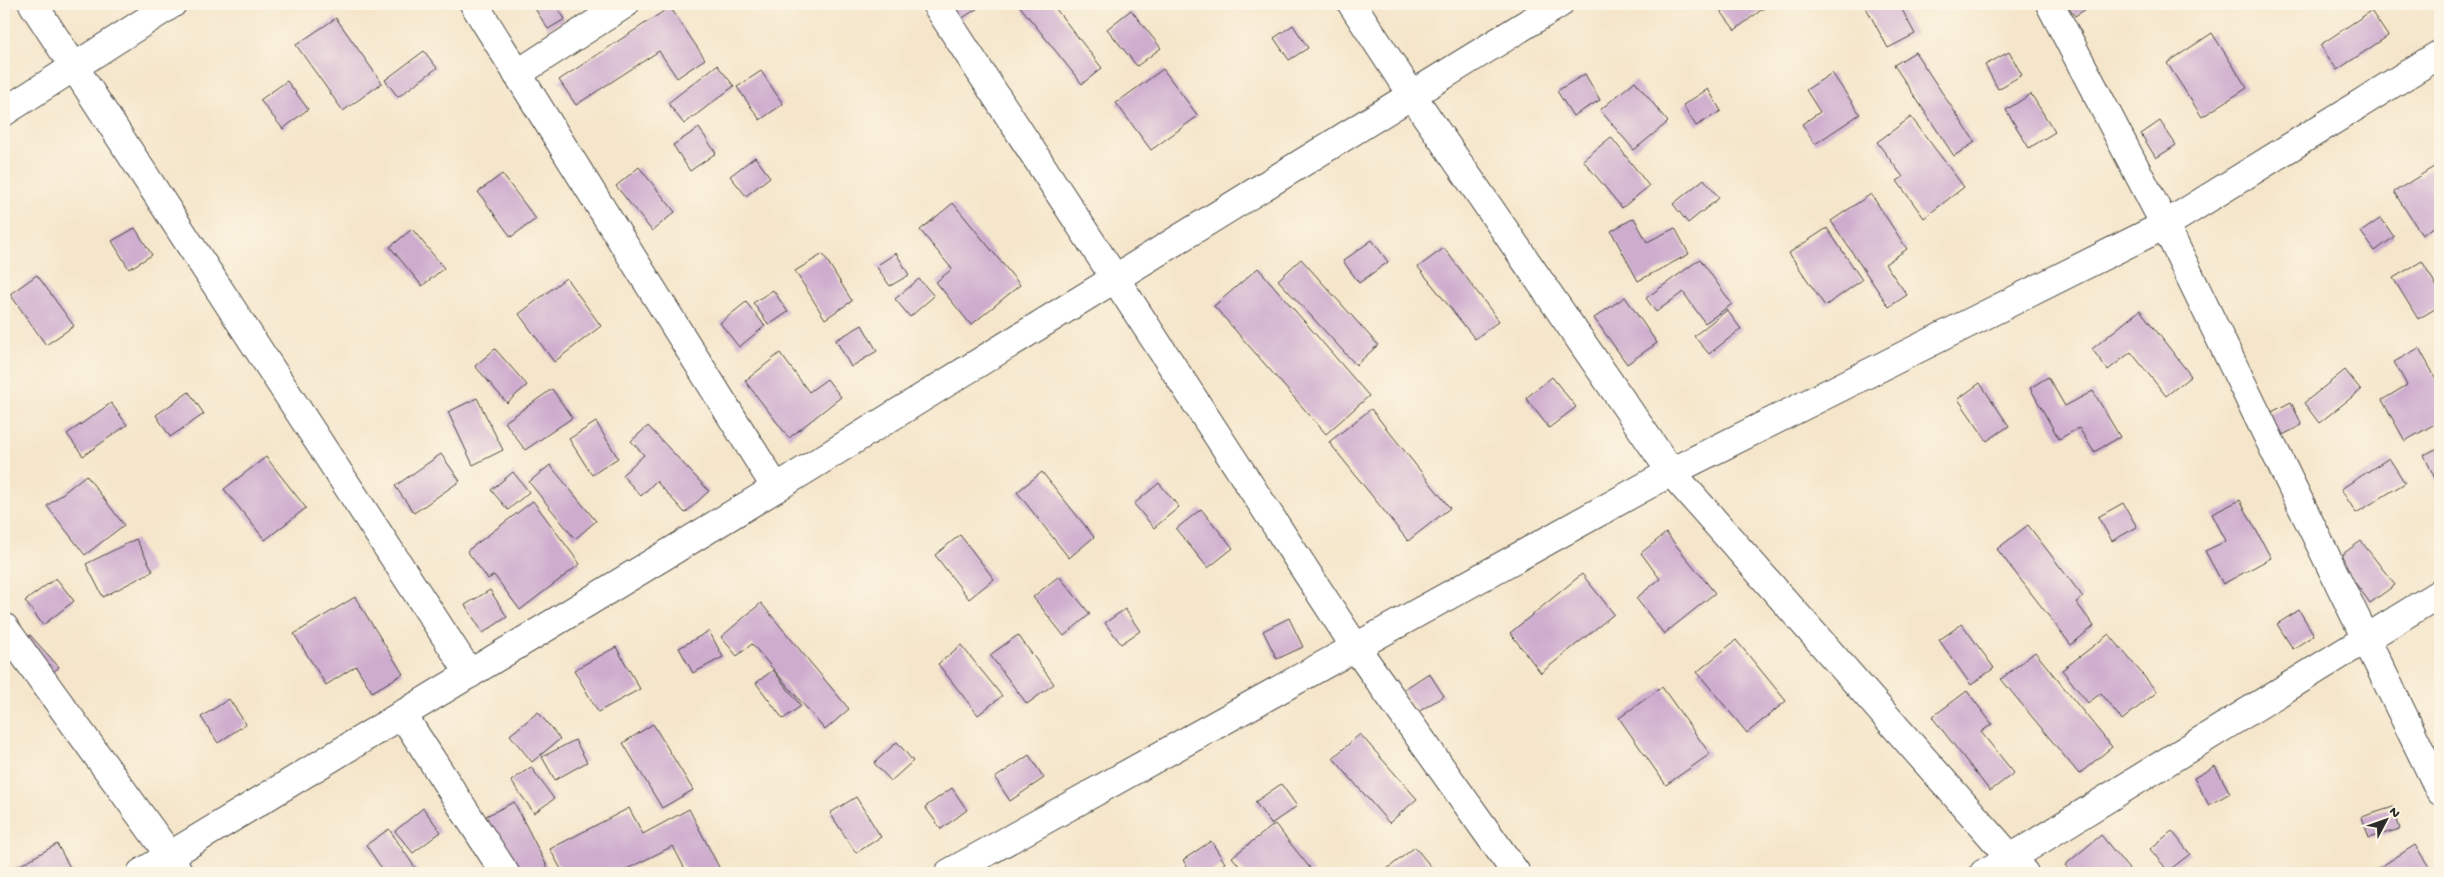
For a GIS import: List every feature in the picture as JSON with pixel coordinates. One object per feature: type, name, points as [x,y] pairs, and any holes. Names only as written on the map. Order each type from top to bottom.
[{"type":"street","points":[[33,4],[470,674]]},
{"type":"street","points":[[4,112],[172,4]]},
{"type":"street","points":[[474,4],[776,488]]},
{"type":"street","points":[[517,74],[625,4]]},
{"type":"street","points":[[936,4],[1356,648],[1516,873]]},
{"type":"street","points":[[1352,4],[1411,94],[1671,472],[2018,866]]},
{"type":"street","points":[[141,873],[174,864],[402,714],[776,488],[1558,4]]},
{"type":"street","points":[[2050,4],[2165,225],[2440,791]]},
{"type":"street","points":[[949,873],[1671,472],[2165,225],[2440,54]]},
{"type":"street","points":[[1984,873],[2018,866],[2440,593]]},
{"type":"street","points":[[4,627],[174,864]]},
{"type":"street","points":[[402,714],[505,873]]},
{"type":"building","points":[[532,4],[555,4],[565,19],[548,29]]},
{"type":"building","points":[[946,4],[984,4],[958,21]]},
{"type":"building","points":[[1018,4],[1052,4],[1102,68],[1082,84]]},
{"type":"building","points":[[1769,4],[1735,30],[1716,5]]},
{"type":"building","points":[[1864,4],[1899,4],[1915,34],[1888,48]]},
{"type":"building","points":[[2067,4],[2094,4],[2075,16]]},
{"type":"building","points":[[2286,4],[2299,4],[2290,9]]},
{"type":"building","points":[[670,7],[705,59],[677,78],[659,51],[576,105],[559,80]]},
{"type":"building","points":[[1131,10],[1161,48],[1137,66],[1107,29]]},
{"type":"building","points":[[2371,11],[2388,36],[2337,70],[2320,45]]},
{"type":"building","points":[[336,18],[382,83],[343,111],[296,45]]},
{"type":"building","points":[[1293,25],[1308,48],[1289,60],[1274,38]]},
{"type":"building","points":[[2212,33],[2247,88],[2202,117],[2167,63]]},
{"type":"building","points":[[424,51],[437,68],[398,97],[385,80]]},
{"type":"building","points":[[1915,52],[1975,142],[1954,156],[1894,65]]},
{"type":"building","points":[[2009,52],[2022,75],[1998,89],[1985,65]]},
{"type":"building","points":[[717,65],[734,86],[684,124],[668,103]]},
{"type":"building","points":[[1163,69],[1198,116],[1151,150],[1116,103]]},
{"type":"building","points":[[761,71],[783,104],[760,120],[737,87]]},
{"type":"building","points":[[1832,73],[1860,114],[1815,144],[1802,124],[1820,112],[1806,90]]},
{"type":"building","points":[[1585,74],[1600,100],[1573,116],[1557,91]]},
{"type":"building","points":[[287,81],[308,109],[283,129],[260,100]]},
{"type":"building","points":[[1635,81],[1668,122],[1634,150],[1600,110]]},
{"type":"building","points":[[1708,89],[1721,111],[1696,126],[1683,105]]},
{"type":"building","points":[[2031,94],[2055,132],[2029,148],[2006,110]]},
{"type":"building","points":[[1911,117],[1964,187],[1924,218],[1897,181],[1903,177],[1877,142]]},
{"type":"building","points":[[2160,121],[2176,145],[2156,158],[2141,134]]},
{"type":"building","points":[[699,128],[716,153],[690,171],[673,145]]},
{"type":"building","points":[[1611,137],[1649,186],[1622,208],[1583,160]]},
{"type":"building","points":[[755,157],[770,177],[746,196],[730,176]]},
{"type":"building","points":[[2440,163],[2440,223],[2422,235],[2394,192]]},
{"type":"building","points":[[639,167],[675,212],[652,231],[616,186]]},
{"type":"building","points":[[502,174],[536,219],[511,237],[478,192]]},
{"type":"building","points":[[1704,179],[1719,198],[1688,223],[1673,204]]},
{"type":"building","points":[[1871,194],[1907,249],[1885,264],[1907,295],[1889,307],[1831,221]]},
{"type":"building","points":[[953,203],[1020,285],[971,325],[936,282],[952,269],[920,230]]},
{"type":"building","points":[[1634,218],[1647,242],[1675,228],[1689,254],[1638,281],[1611,231]]},
{"type":"building","points":[[2381,218],[2394,237],[2375,251],[2361,232]]},
{"type":"building","points":[[135,228],[152,255],[129,269],[112,241]]},
{"type":"building","points":[[1827,228],[1862,280],[1825,306],[1789,253]]},
{"type":"building","points":[[412,229],[444,268],[422,286],[390,247]]},
{"type":"building","points":[[1372,240],[1388,262],[1359,283],[1343,261]]},
{"type":"building","points":[[1444,248],[1499,321],[1475,339],[1418,267]]},
{"type":"building","points":[[896,253],[909,275],[890,286],[876,266]]},
{"type":"building","points":[[823,254],[852,301],[825,319],[795,271]]},
{"type":"building","points":[[1301,259],[1378,345],[1356,365],[1278,280]]},
{"type":"building","points":[[1700,259],[1732,304],[1705,323],[1683,292],[1656,312],[1646,298]]},
{"type":"building","points":[[2422,261],[2440,292],[2440,306],[2418,319],[2393,278]]},
{"type":"building","points":[[1258,268],[1369,396],[1326,434],[1214,306]]},
{"type":"building","points":[[37,275],[74,326],[46,345],[10,294]]},
{"type":"building","points":[[566,278],[601,326],[554,362],[519,314]]},
{"type":"building","points":[[919,279],[934,296],[910,317],[895,299]]},
{"type":"building","points":[[773,290],[788,312],[769,325],[753,303]]},
{"type":"building","points":[[1625,297],[1657,343],[1627,364],[1594,318]]},
{"type":"building","points":[[746,302],[765,326],[739,347],[720,323]]},
{"type":"building","points":[[1727,310],[1741,329],[1709,354],[1694,336]]},
{"type":"building","points":[[2140,310],[2191,376],[2166,396],[2131,352],[2108,370],[2092,349]]},
{"type":"building","points":[[862,325],[877,351],[851,367],[836,340]]},
{"type":"building","points":[[2419,348],[2440,386],[2440,421],[2405,441],[2382,400],[2407,385],[2394,362]]},
{"type":"building","points":[[495,349],[527,385],[507,403],[475,366]]},
{"type":"building","points":[[780,353],[809,392],[827,379],[841,397],[789,438],[745,381]]},
{"type":"building","points":[[2345,370],[2361,390],[2319,423],[2304,403]]},
{"type":"building","points":[[1552,377],[1576,407],[1549,428],[1526,398]]},
{"type":"building","points":[[2048,377],[2065,406],[2093,391],[2120,437],[2094,452],[2079,428],[2059,439],[2030,388]]},
{"type":"building","points":[[1980,383],[2009,426],[1987,441],[1958,399]]},
{"type":"building","points":[[552,389],[572,418],[525,450],[505,422]]},
{"type":"building","points":[[189,392],[204,414],[170,437],[156,415]]},
{"type":"building","points":[[477,398],[503,450],[473,465],[448,412]]},
{"type":"building","points":[[2291,402],[2302,425],[2275,439],[2264,416]]},
{"type":"building","points":[[111,403],[127,425],[83,456],[67,434]]},
{"type":"building","points":[[1371,409],[1450,508],[1408,541],[1329,442]]},
{"type":"building","points":[[596,422],[618,458],[592,475],[569,439]]},
{"type":"building","points":[[648,426],[709,491],[685,513],[656,481],[641,496],[622,475],[644,455],[631,441]]},
{"type":"building","points":[[2440,447],[2440,489],[2424,455]]},
{"type":"building","points":[[441,454],[460,481],[414,513],[395,486]]},
{"type":"building","points":[[266,457],[306,508],[265,540],[224,489]]},
{"type":"building","points":[[2389,458],[2405,483],[2356,513],[2341,489]]},
{"type":"building","points":[[550,465],[596,521],[575,539],[529,482]]},
{"type":"building","points":[[513,472],[529,492],[508,510],[491,490]]},
{"type":"building","points":[[1042,472],[1094,537],[1069,558],[1017,492]]},
{"type":"building","points":[[86,475],[124,525],[85,555],[47,506]]},
{"type":"building","points":[[1159,483],[1179,507],[1154,528],[1134,504]]},
{"type":"building","points":[[2240,500],[2271,558],[2223,584],[2205,551],[2226,541],[2212,514]]},
{"type":"building","points":[[533,501],[580,564],[520,610],[494,575],[488,579],[467,551]]},
{"type":"building","points":[[2123,503],[2137,527],[2112,541],[2098,517]]},
{"type":"building","points":[[1201,509],[1233,548],[1208,568],[1176,529]]},
{"type":"building","points":[[2028,525],[2083,597],[2076,602],[2094,626],[2071,645],[1997,549]]},
{"type":"building","points":[[1666,533],[1715,593],[1664,634],[1636,598],[1660,579],[1641,553]]},
{"type":"building","points":[[960,535],[994,579],[969,599],[935,555]]},
{"type":"building","points":[[136,539],[153,571],[103,597],[86,564]]},
{"type":"building","points":[[2361,541],[2395,585],[2370,603],[2337,558]]},
{"type":"building","points":[[1582,574],[1614,614],[1541,673],[1510,633]]},
{"type":"building","points":[[1059,576],[1090,614],[1064,636],[1033,597]]},
{"type":"building","points":[[56,578],[74,601],[43,625],[25,601]]},
{"type":"building","points":[[490,590],[507,617],[483,633],[465,605]]},
{"type":"building","points":[[355,597],[403,674],[372,692],[356,666],[326,685],[294,634]]},
{"type":"building","points":[[761,603],[849,709],[825,730],[752,644],[737,656],[721,637]]},
{"type":"building","points":[[1125,609],[1140,631],[1121,644],[1105,623]]},
{"type":"building","points":[[2299,610],[2314,635],[2293,649],[2277,624]]},
{"type":"building","points":[[1289,618],[1303,647],[1277,659],[1263,631]]},
{"type":"building","points":[[1962,624],[1994,668],[1971,685],[1939,640]]},
{"type":"building","points":[[709,631],[723,657],[693,673],[679,648]]},
{"type":"building","points":[[2109,634],[2157,692],[2122,720],[2101,693],[2088,703],[2062,670]]},
{"type":"building","points":[[30,635],[59,667],[47,678],[18,646]]},
{"type":"building","points":[[1018,635],[1054,684],[1027,704],[990,655]]},
{"type":"building","points":[[1736,640],[1786,701],[1747,733],[1697,672]]},
{"type":"building","points":[[961,645],[1002,696],[978,715],[938,664]]},
{"type":"building","points":[[616,647],[640,689],[598,712],[574,670]]},
{"type":"building","points":[[2035,652],[2112,747],[2079,774],[2001,679]]},
{"type":"building","points":[[773,670],[801,706],[783,719],[756,683]]},
{"type":"building","points":[[1429,673],[1444,696],[1418,712],[1403,690]]},
{"type":"building","points":[[1662,687],[1710,754],[1666,785],[1619,718]]},
{"type":"building","points":[[1967,691],[1992,724],[1981,732],[2014,773],[1990,791],[1932,717]]},
{"type":"building","points":[[229,699],[246,724],[218,743],[201,717]]},
{"type":"building","points":[[538,712],[560,739],[532,762],[510,735]]},
{"type":"building","points":[[653,724],[693,790],[662,808],[623,743]]},
{"type":"building","points":[[1360,734],[1417,799],[1389,823],[1333,758]]},
{"type":"building","points":[[575,740],[587,762],[555,780],[542,757]]},
{"type":"building","points":[[897,742],[913,761],[891,781],[874,763]]},
{"type":"building","points":[[1029,755],[1044,778],[1010,801],[995,778]]},
{"type":"building","points":[[2215,766],[2230,793],[2209,805],[2194,778]]},
{"type":"building","points":[[531,767],[554,799],[534,813],[511,781]]},
{"type":"building","points":[[1281,784],[1297,806],[1271,824],[1255,802]]},
{"type":"building","points":[[952,788],[967,810],[941,829],[925,807]]},
{"type":"building","points":[[856,797],[881,837],[856,853],[830,813]]},
{"type":"building","points":[[514,802],[550,872],[548,873],[516,873],[486,816]]},
{"type":"building","points":[[2393,807],[2400,829],[2369,838],[2362,817]]},
{"type":"building","points":[[423,808],[441,832],[413,853],[395,831]]},
{"type":"building","points":[[629,808],[643,834],[689,809],[722,873],[687,873],[673,846],[619,873],[577,873],[575,870],[563,873],[550,849]]},
{"type":"building","points":[[1275,824],[1314,873],[1245,873],[1232,857]]},
{"type":"building","points":[[389,829],[417,873],[385,873],[366,845]]},
{"type":"building","points":[[2172,831],[2190,854],[2168,871],[2150,849]]},
{"type":"building","points":[[2101,835],[2132,873],[2072,873],[2065,865]]},
{"type":"building","points":[[1211,841],[1225,863],[1210,873],[1191,873],[1183,860]]},
{"type":"building","points":[[57,844],[73,873],[11,873],[10,871]]},
{"type":"building","points":[[2415,845],[2433,873],[2371,873]]},
{"type":"building","points":[[1415,847],[1436,873],[1382,873]]}]
